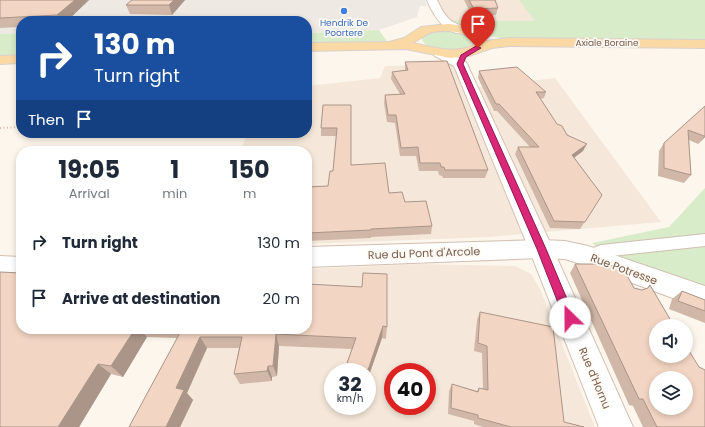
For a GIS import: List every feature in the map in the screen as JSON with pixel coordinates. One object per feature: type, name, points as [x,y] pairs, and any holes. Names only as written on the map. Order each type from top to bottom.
[{"type":"main road","points":[[389,44],[412,39],[416,35],[430,29],[446,28],[509,42]]},
{"type":"main road","points":[[468,32],[478,39],[480,43],[469,54]]},
{"type":"main road","points":[[416,35],[416,42],[425,49]]},
{"type":"main road","points":[[469,54],[490,44],[509,42]]},
{"type":"main road","name":"Axiale Boraine","points":[[509,42],[705,44]]},
{"type":"main road","points":[[312,48],[389,44],[406,45],[440,53]]},
{"type":"main road","points":[[0,60],[16,59]]},
{"type":"street","points":[[432,0],[440,18],[454,28],[468,32]]},
{"type":"street","points":[[430,29],[440,21],[440,18]]},
{"type":"street","points":[[440,53],[453,59],[469,54]]},
{"type":"street","name":"Rue d'Hornu","points":[[469,54],[542,249],[616,427]]},
{"type":"street","name":"Rue Potresse","points":[[542,249],[566,250],[588,256],[705,298]]},
{"type":"street","name":"Rue du Pont d'Arcole","points":[[312,257],[542,249]]},
{"type":"street","points":[[0,266],[16,266]]},
{"type":"lane","points":[[588,256],[601,251],[705,240]]},
{"type":"lane","points":[[620,267],[633,290]]},
{"type":"path","points":[[0,128],[16,127]]},
{"type":"shaded area","points":[[0,0],[425,0],[428,6],[420,6],[417,17],[379,30],[312,33],[312,16],[16,16],[16,33],[0,34]]},
{"type":"shaded area","points":[[428,0],[521,0],[536,21],[447,20]]},
{"type":"shaded area","points":[[460,64],[470,88],[555,78],[661,222],[489,237],[312,244],[312,146],[243,146],[245,138],[312,138],[312,85],[380,78],[385,66]]},
{"type":"shaded area","points":[[418,264],[515,266],[531,274],[540,289],[595,427],[144,427],[188,334],[312,334],[312,269]]},
{"type":"green space","points":[[519,0],[705,0],[705,42],[499,38],[482,34],[447,20],[535,21]]},
{"type":"green space","points":[[379,30],[389,44],[312,47],[312,33]]},
{"type":"green space","points":[[436,31],[460,33],[468,37],[472,41],[472,44],[461,49],[452,50],[429,47],[424,43],[422,38],[429,33]]},
{"type":"green space","points":[[16,33],[16,59],[0,59],[0,34]]},
{"type":"green space","points":[[705,188],[705,292],[611,259],[592,243],[669,227]]},
{"type":"building","points":[[0,0],[75,0],[57,15],[0,18]]},
{"type":"building","points":[[132,0],[174,0],[169,5],[126,5]]},
{"type":"building","points":[[469,0],[495,0],[498,8],[474,9]]},
{"type":"building","points":[[447,61],[488,170],[445,170],[444,167],[441,167],[440,163],[420,163],[418,147],[401,148],[396,115],[388,115],[385,95],[405,94],[392,72],[408,70],[405,62]]},
{"type":"building","points":[[517,67],[546,92],[536,92],[557,124],[562,126],[567,135],[587,144],[572,155],[602,195],[585,222],[554,221],[518,147],[539,147],[499,104],[496,104],[479,71]]},
{"type":"building","points":[[323,105],[351,105],[351,165],[385,163],[389,193],[402,192],[405,202],[426,201],[432,226],[312,233],[312,187],[328,186],[330,171],[333,171],[337,128],[321,128]]},
{"type":"building","points":[[705,106],[705,136],[688,130],[691,175],[664,168],[664,143]]},
{"type":"building","points":[[575,264],[608,264],[624,270],[634,288],[642,290],[648,288],[650,285],[670,319],[649,319],[649,363],[693,363],[693,357],[699,367],[705,370],[705,427],[657,427],[651,415],[693,415],[693,371],[649,371],[649,411],[643,399],[639,399]]},
{"type":"building","points":[[0,272],[16,273],[16,334],[132,334],[111,366],[98,364],[58,427],[0,427]]},
{"type":"building","points":[[363,273],[387,274],[387,327],[383,326],[370,363],[347,363],[356,338],[276,334],[312,334],[312,284],[362,287]]},
{"type":"building","points":[[682,291],[705,300],[705,311],[678,301]]},
{"type":"building","points":[[480,312],[553,327],[564,422],[584,427],[511,427],[478,418],[478,415],[451,408],[452,384],[478,392],[479,388],[488,390],[487,346],[478,343]]},
{"type":"building","points":[[179,334],[276,334],[273,366],[268,366],[267,371],[234,374],[242,337],[200,337],[176,388],[184,390],[166,427],[129,427]]},
{"type":"place","name":"Hendrik De Poortere","points":[[344,11]]},
{"type":"route","points":[[478,48],[463,56],[460,64],[542,249],[552,278],[570,318]]}]
